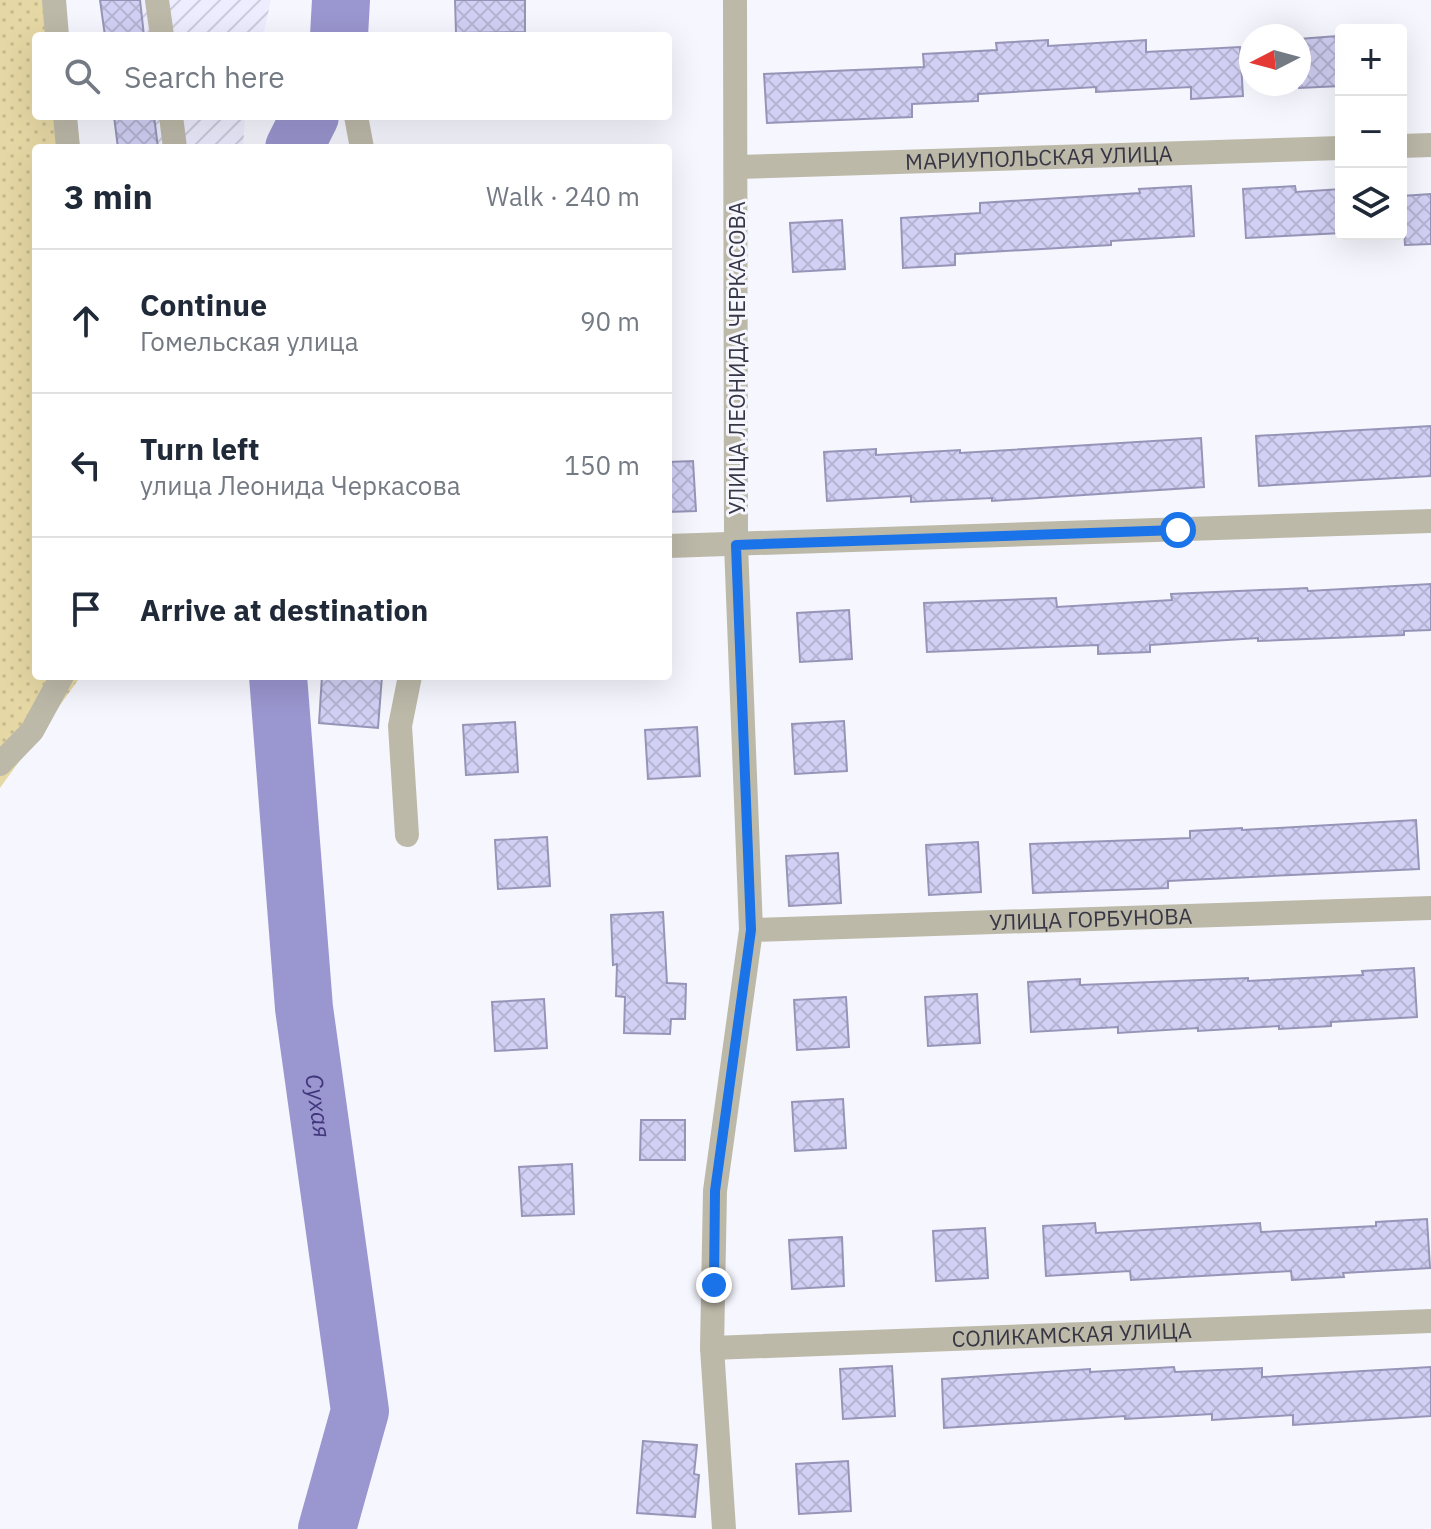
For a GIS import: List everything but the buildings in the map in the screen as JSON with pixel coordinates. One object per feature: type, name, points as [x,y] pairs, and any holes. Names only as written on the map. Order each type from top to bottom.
[{"type":"street","points":[[54,0],[57,32]]},
{"type":"street","points":[[157,0],[161,32]]},
{"type":"street","name":"УЛИЦА ЛЕОНИДА ЧЕРКАСОВА","points":[[724,1529],[712,1348],[715,1191],[751,930],[736,545],[735,0]]},
{"type":"street","points":[[65,120],[68,144]]},
{"type":"street","points":[[172,120],[174,144]]},
{"type":"street","points":[[357,120],[361,144]]},
{"type":"street","points":[[1407,146],[1431,145]]},
{"type":"street","name":"МАРИУПОЛЬСКАЯ УЛИЦА","points":[[737,167],[1335,148]]},
{"type":"street","points":[[672,546],[1431,521]]},
{"type":"street","points":[[0,764],[32,731],[60,680]]},
{"type":"street","points":[[407,835],[400,726],[409,680]]},
{"type":"street","name":"УЛИЦА ГОРБУНОВА","points":[[751,930],[1431,908]]},
{"type":"street","name":"СОЛИКАМСКАЯ УЛИЦА","points":[[712,1348],[1431,1321]]},
{"type":"shaded area","points":[[0,0],[64,0],[68,32],[32,32],[32,120],[76,120],[80,144],[32,144],[32,680],[78,680],[0,788]]},
{"type":"shaded area","points":[[100,0],[271,0],[264,32],[104,32]]},
{"type":"shaded area","points":[[114,120],[245,120],[243,144],[118,144]]},
{"type":"waterway","name":"Сухая","points":[[339,32],[341,0]]},
{"type":"waterway","name":"Сухая","points":[[296,144],[308,120]]},
{"type":"waterway","name":"Сухая","points":[[278,680],[304,1008],[360,1411],[327,1529]]},
{"type":"route","points":[[714,1285],[715,1191],[751,930],[736,545],[1178,530]]}]
